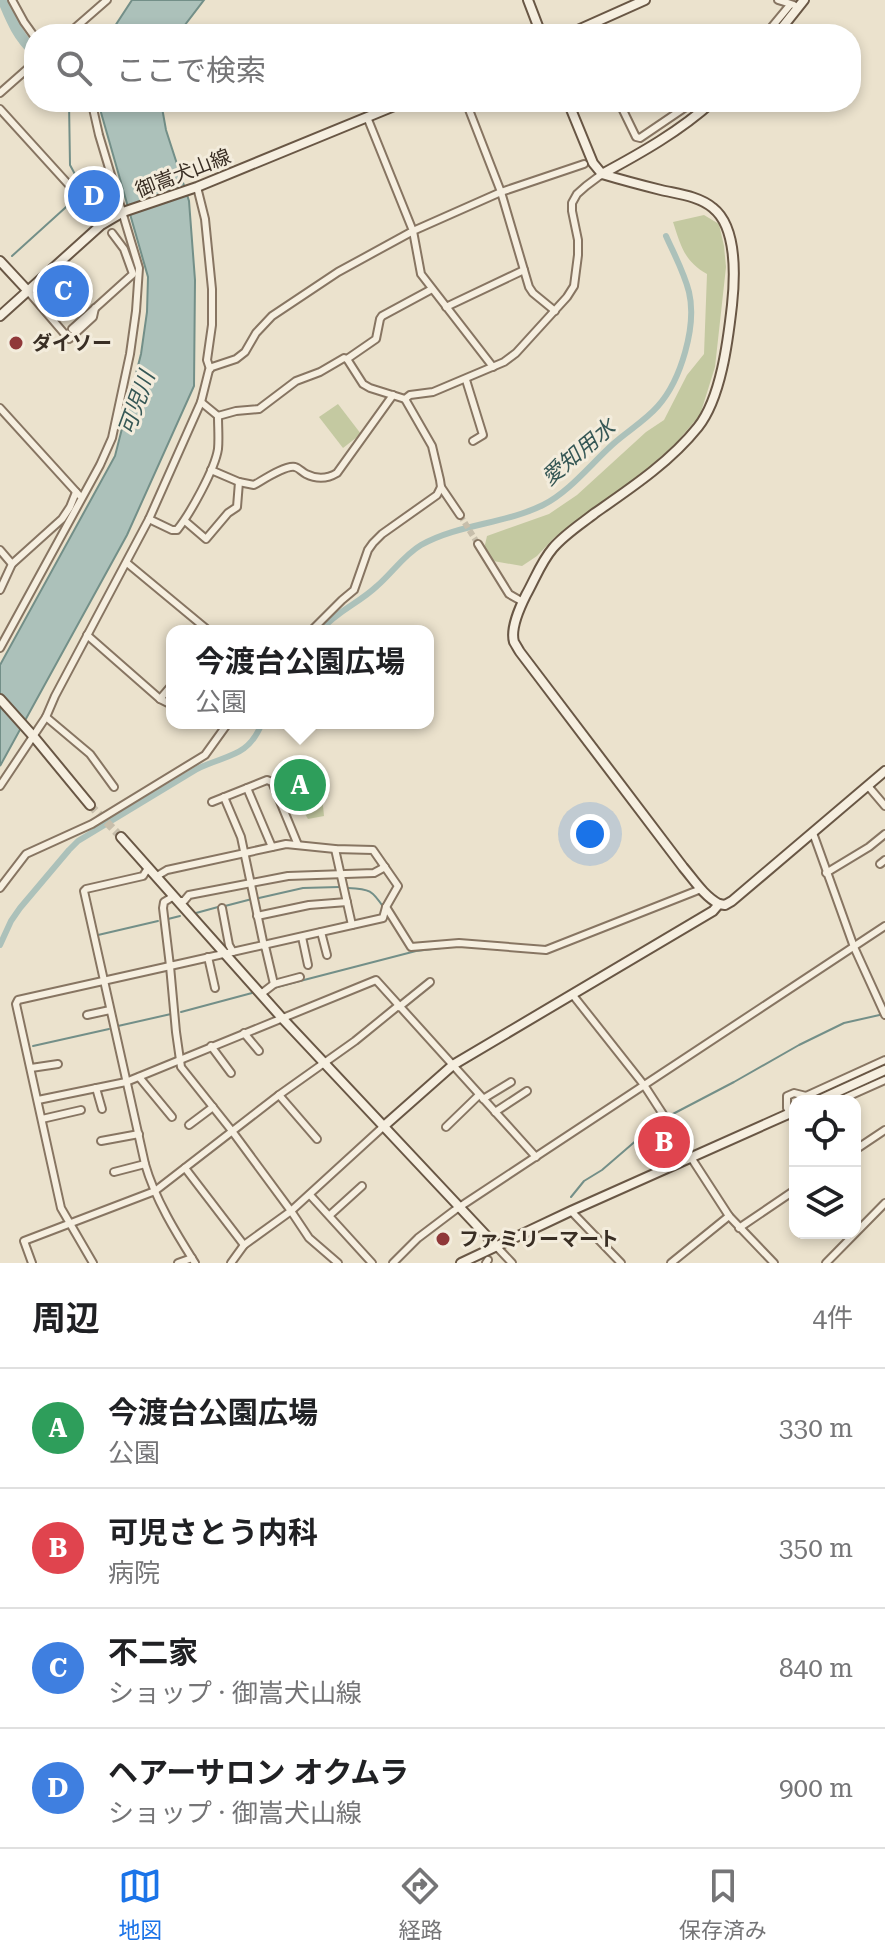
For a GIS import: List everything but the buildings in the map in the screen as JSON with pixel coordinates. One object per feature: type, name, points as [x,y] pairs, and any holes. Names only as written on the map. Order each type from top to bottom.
[{"type":"street","points":[[12,0],[25,24]]},
{"type":"street","points":[[79,24],[107,0]]},
{"type":"street","points":[[528,0],[537,24]]},
{"type":"street","points":[[599,24],[645,0]]},
{"type":"street","points":[[778,0],[790,5]]},
{"type":"street","points":[[774,24],[790,5],[802,2]]},
{"type":"street","points":[[785,24],[802,2]]},
{"type":"street","points":[[0,93],[24,72]]},
{"type":"street","points":[[0,109],[99,218]]},
{"type":"street","points":[[0,590],[12,564],[62,519],[100,465],[112,438],[130,354],[138,262],[94,112]]},
{"type":"street","name":"御嵩犬山線","points":[[0,316],[101,225],[123,212],[197,187],[379,112]]},
{"type":"street","points":[[470,112],[501,192],[533,293],[555,311]]},
{"type":"street","points":[[572,112],[593,163],[602,174],[693,198],[712,206],[723,218],[730,236],[733,294],[726,352],[710,403],[698,427],[643,479],[564,537],[539,568],[514,626],[513,640],[701,889],[719,904],[732,901],[885,771]]},
{"type":"street","points":[[624,112],[636,137],[640,138],[678,112]]},
{"type":"street","points":[[405,399],[466,380],[516,353],[574,286],[578,240],[572,203],[577,194],[602,174],[701,112]]},
{"type":"street","points":[[367,117],[413,231],[418,268],[493,367]]},
{"type":"street","points":[[210,369],[236,359],[245,352],[256,333],[272,316],[338,272],[413,231],[501,192],[584,164]]},
{"type":"street","points":[[0,786],[46,717],[127,563],[201,402],[210,369],[207,360],[212,325],[205,219],[197,187]]},
{"type":"street","points":[[72,329],[133,274],[124,249],[112,233]]},
{"type":"street","points":[[0,261],[69,339],[93,317],[95,308]]},
{"type":"street","points":[[132,269],[138,262]]},
{"type":"street","points":[[446,307],[524,270]]},
{"type":"street","points":[[218,416],[259,409],[296,381],[320,372],[341,358],[347,359],[376,339],[382,316],[432,289]]},
{"type":"street","points":[[347,359],[363,384],[405,399],[432,446],[441,487],[460,515]]},
{"type":"street","points":[[466,380],[483,435],[473,441]]},
{"type":"street","points":[[211,470],[254,485],[291,467],[309,476],[330,477],[337,473],[393,395]]},
{"type":"street","points":[[201,402],[218,416]]},
{"type":"street","points":[[0,408],[79,495]]},
{"type":"street","points":[[149,519],[172,530],[177,530],[185,521],[218,450],[218,416]]},
{"type":"street","points":[[185,521],[206,539],[237,507],[239,482]]},
{"type":"street","points":[[317,625],[354,590],[373,543],[437,495],[441,487]]},
{"type":"street","points":[[0,648],[27,601],[79,495]]},
{"type":"street","points":[[478,544],[509,594],[523,602]]},
{"type":"street","points":[[0,550],[12,564]]},
{"type":"street","points":[[127,563],[202,625]]},
{"type":"street","points":[[87,635],[166,702]]},
{"type":"street","points":[[160,699],[166,692]]},
{"type":"street","points":[[0,699],[90,805]]},
{"type":"street","points":[[46,717],[90,754],[114,787]]},
{"type":"street","points":[[0,888],[26,854],[92,824],[205,755],[224,729]]},
{"type":"street","points":[[212,802],[267,780],[274,784],[298,845]]},
{"type":"street","points":[[868,786],[885,806]]},
{"type":"street","points":[[247,788],[272,847]]},
{"type":"street","points":[[224,797],[241,837],[274,984]]},
{"type":"street","points":[[813,833],[854,947],[884,1012]]},
{"type":"street","points":[[826,873],[885,834]]},
{"type":"street","points":[[121,837],[208,936],[229,952],[282,1018],[512,1263]]},
{"type":"street","points":[[93,1263],[61,1208],[16,1004],[18,1000],[383,918],[398,886],[373,850],[286,844],[167,870],[157,876]]},
{"type":"street","points":[[335,849],[352,925]]},
{"type":"street","points":[[338,1263],[309,1238],[232,1131],[181,1067],[163,908],[164,902],[176,898],[184,901],[189,895],[288,876],[374,873],[385,867]]},
{"type":"street","points":[[148,868],[143,876],[84,891],[145,1164],[155,1191],[194,1261],[178,1263]]},
{"type":"street","points":[[386,907],[411,947],[459,943],[546,950],[701,889]]},
{"type":"street","points":[[257,916],[309,905],[347,902]]},
{"type":"street","points":[[242,1263],[233,1260],[244,1245],[310,1195],[453,1065],[713,911],[719,904]]},
{"type":"street","points":[[222,908],[229,952]]},
{"type":"street","points":[[208,936],[224,923]]},
{"type":"street","points":[[393,1263],[418,1238],[459,1207],[885,926]]},
{"type":"street","points":[[321,932],[327,955]]},
{"type":"street","points":[[302,937],[308,965]]},
{"type":"street","points":[[208,957],[215,988]]},
{"type":"street","points":[[261,994],[274,984],[300,977]]},
{"type":"street","points":[[38,1100],[126,1082],[376,980],[536,1157]]},
{"type":"street","points":[[32,1263],[24,1241],[155,1191],[430,982]]},
{"type":"street","points":[[572,994],[644,1085],[729,1216],[774,1263]]},
{"type":"street","points":[[87,1015],[110,1010]]},
{"type":"street","points":[[244,1033],[259,1051]]},
{"type":"street","points":[[211,1046],[231,1073]]},
{"type":"street","points":[[808,1095],[885,1060]]},
{"type":"street","points":[[31,1068],[58,1064]]},
{"type":"street","points":[[830,1095],[885,1070]]},
{"type":"street","points":[[139,1077],[172,1117]]},
{"type":"street","points":[[851,1095],[885,1080]]},
{"type":"street","points":[[446,1127],[481,1097],[511,1082]]},
{"type":"street","points":[[96,1088],[102,1109]]},
{"type":"street","points":[[495,1112],[527,1091]]},
{"type":"street","points":[[279,1095],[317,1139]]},
{"type":"street","points":[[189,1125],[213,1107]]},
{"type":"street","points":[[42,1119],[81,1110]]},
{"type":"street","points":[[461,1263],[571,1211],[789,1117]]},
{"type":"street","points":[[861,1146],[885,1130]]},
{"type":"street","points":[[101,1141],[139,1134]]},
{"type":"street","points":[[114,1172],[145,1164]]},
{"type":"street","points":[[185,1168],[244,1245]]},
{"type":"street","points":[[330,1215],[362,1186]]},
{"type":"street","points":[[739,1228],[789,1194]]},
{"type":"street","points":[[310,1195],[372,1263]]},
{"type":"street","points":[[826,1263],[885,1203]]},
{"type":"street","points":[[571,1211],[621,1263]]},
{"type":"street","points":[[671,1263],[729,1216]]},
{"type":"green space","points":[[704,215],[719,224],[726,267],[715,367],[700,415],[676,443],[636,479],[554,538],[537,556],[522,566],[493,561],[484,549],[487,536],[549,514],[577,495],[646,432],[664,420],[687,375],[704,354],[707,274],[688,258],[673,222]]},
{"type":"green space","points":[[338,404],[361,434],[343,448],[319,417]]},
{"type":"green space","points":[[296,764],[322,795],[324,816],[308,819],[282,775]]},
{"type":"water","points":[[132,0],[204,0],[186,24],[116,24]]},
{"type":"water","name":"可児川","points":[[101,112],[163,112],[189,201],[195,280],[194,386],[127,535],[0,766],[0,665],[115,456],[141,354],[148,277]]},
{"type":"waterway","points":[[3,0],[24,41]]},
{"type":"waterway","points":[[69,112],[70,165],[84,191],[81,194]]},
{"type":"waterway","points":[[12,256],[76,198]]},
{"type":"waterway","name":"愛知用水","points":[[326,625],[370,592],[421,545],[553,500],[658,406],[680,367],[691,320],[687,285],[666,236]]},
{"type":"waterway","name":"愛知用水","points":[[0,945],[20,908],[78,841],[197,769],[236,754],[250,743],[259,729]]},
{"type":"waterway","points":[[259,898],[303,888],[339,887]]},
{"type":"waterway","points":[[348,888],[370,892],[384,908]]},
{"type":"waterway","points":[[225,906],[252,899]]},
{"type":"waterway","points":[[196,913],[218,907]]},
{"type":"waterway","points":[[168,919],[180,916]]},
{"type":"waterway","points":[[98,935],[158,921]]},
{"type":"waterway","points":[[273,988],[416,951],[458,946],[533,952]]},
{"type":"waterway","points":[[181,1012],[252,993]]},
{"type":"waterway","points":[[118,1026],[171,1014]]},
{"type":"waterway","points":[[571,1197],[584,1181],[669,1116],[844,1023],[884,1014]]},
{"type":"waterway","points":[[33,1046],[109,1029]]},
{"type":"tunnel","points":[[460,515],[478,544]]},
{"type":"tunnel","points":[[90,805],[121,837]]},
{"type":"place","name":"ヘアーサロン オクムラ","points":[[94,196]]},
{"type":"place","name":"不二家","points":[[63,291]]},
{"type":"place","name":"ダイソー","points":[[16,343]]},
{"type":"place","name":"今渡台公園広場","points":[[300,785]]},
{"type":"place","name":"可児さとう内科","points":[[664,1142]]},
{"type":"place","name":"ファミリーマート","points":[[443,1239]]}]
